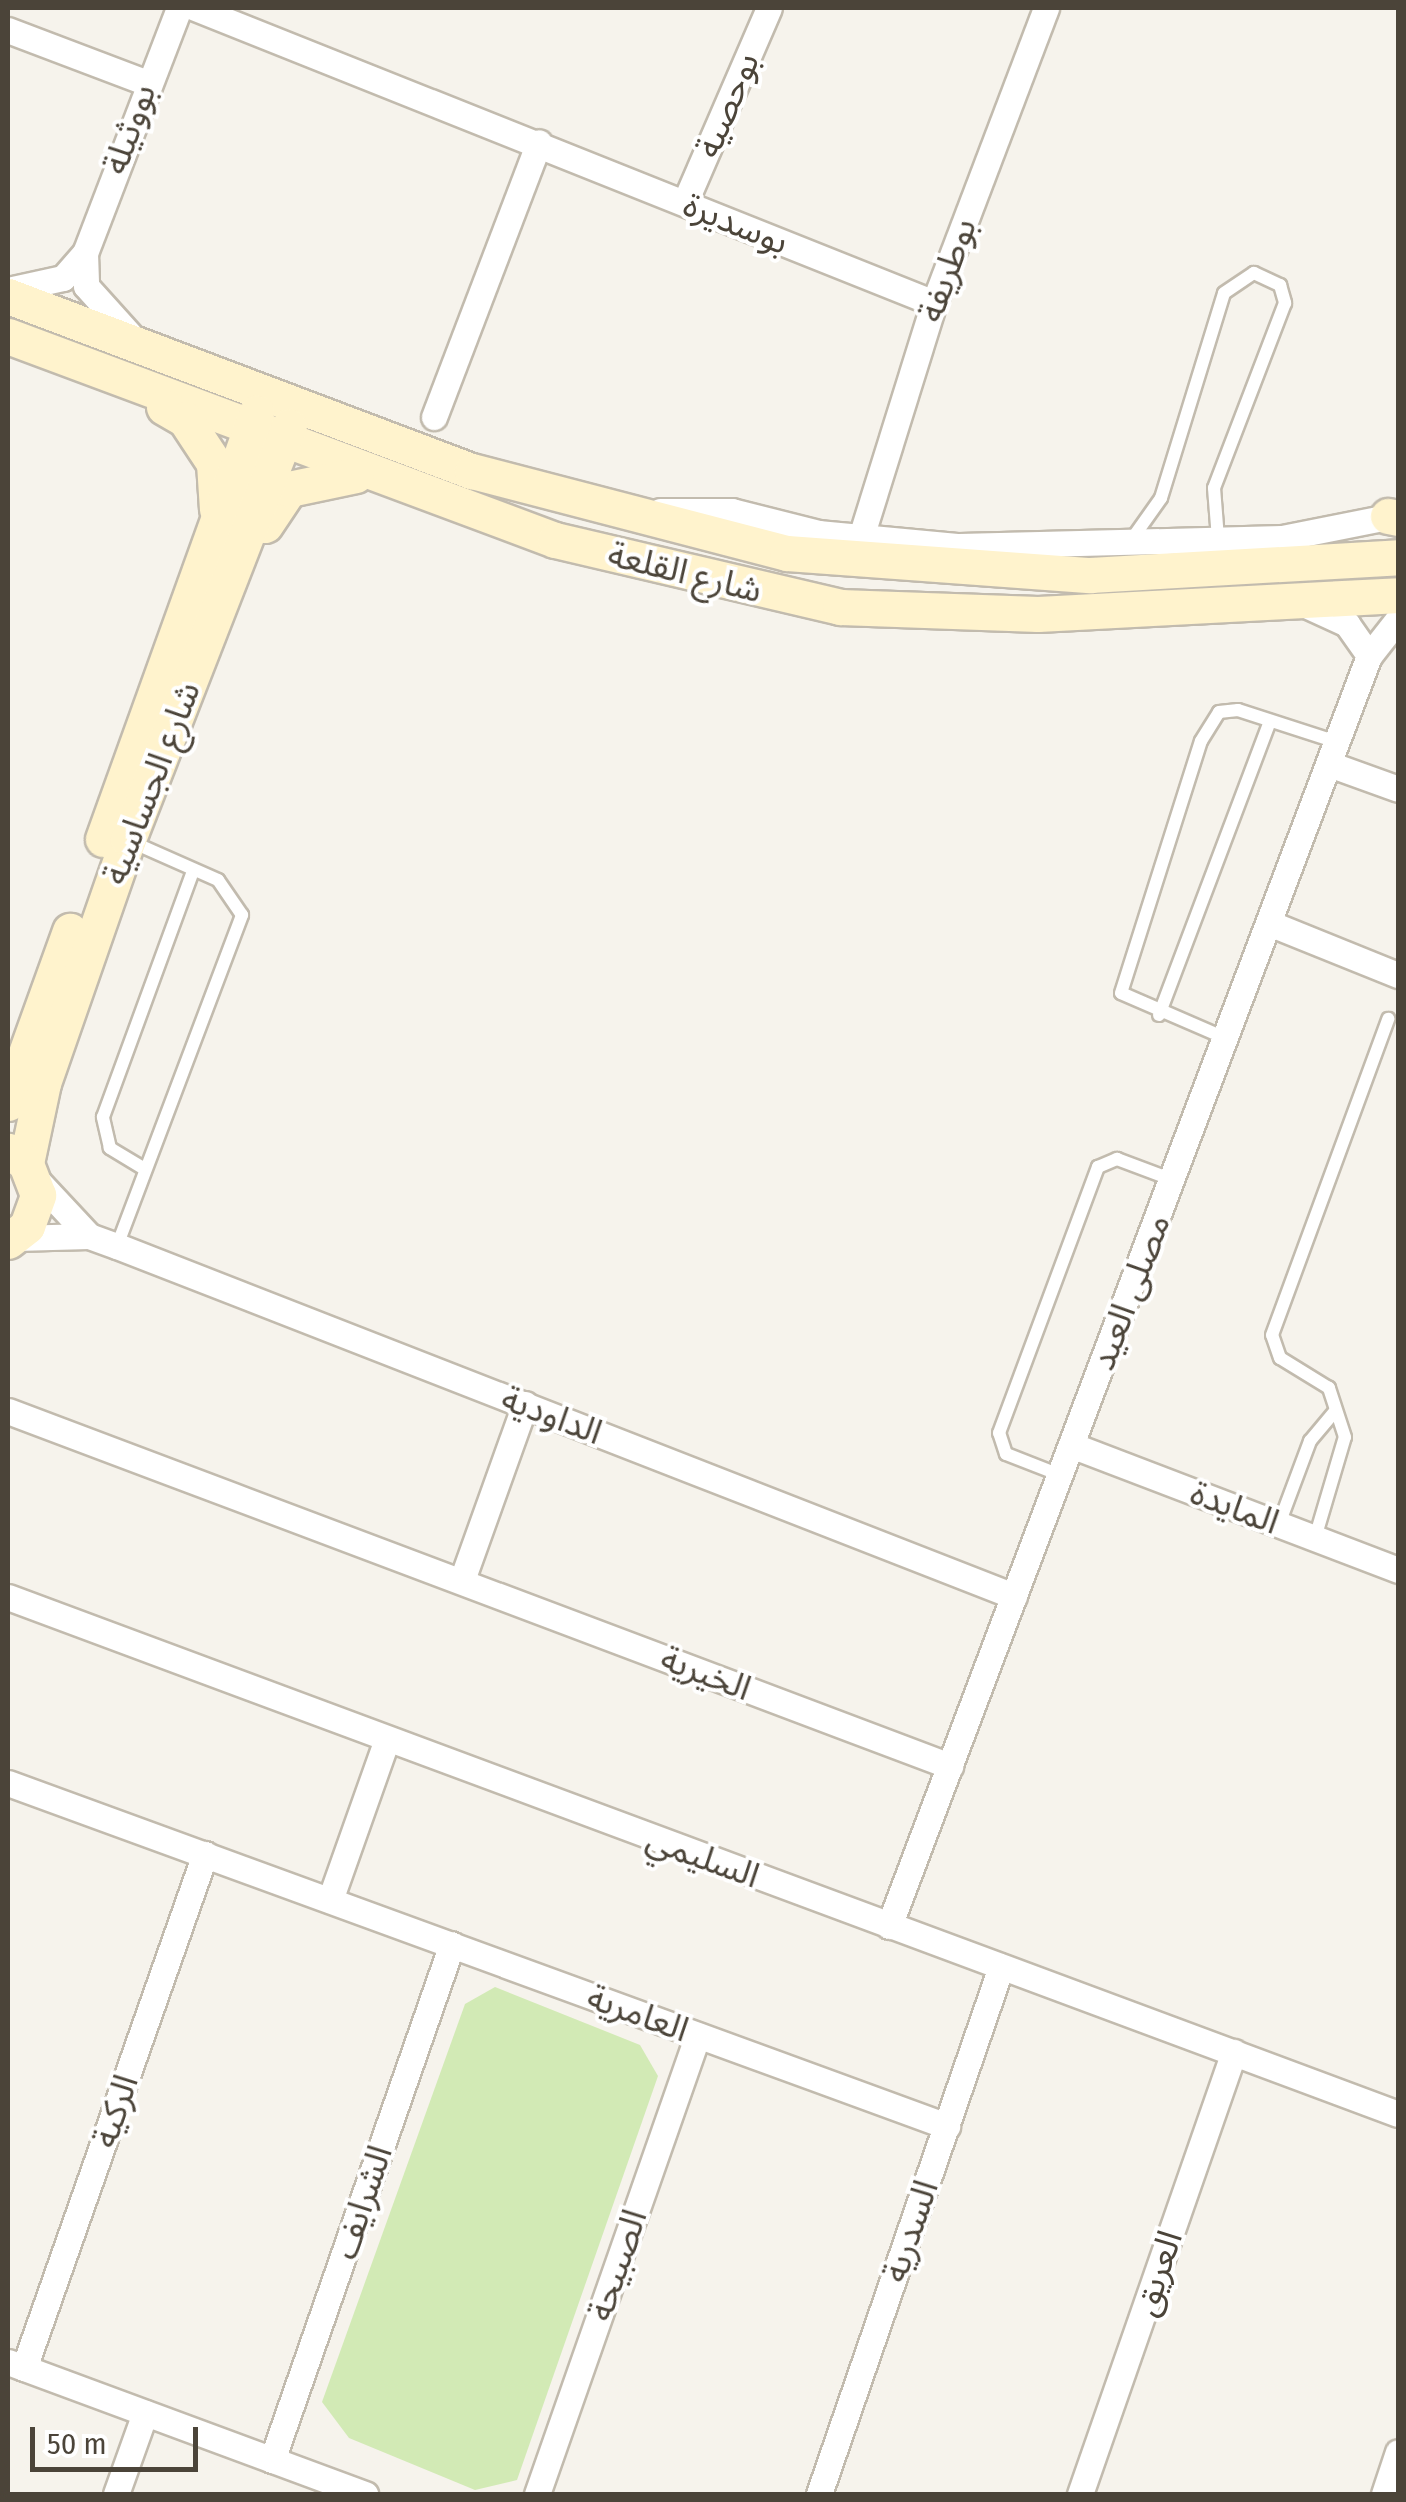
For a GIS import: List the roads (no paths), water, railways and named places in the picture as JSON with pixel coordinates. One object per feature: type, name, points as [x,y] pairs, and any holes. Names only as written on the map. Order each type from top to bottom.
[{"type":"main road","name":"شارع القلعة","points":[[8,293],[296,408],[613,512],[786,553],[956,572],[1090,574],[1398,558]]},
{"type":"main road","name":"شارع القلعة","points":[[8,336],[282,446],[555,540],[840,607],[1038,614],[1398,596]]},
{"type":"main road","points":[[130,386],[185,419],[214,462],[217,525]]},
{"type":"main road","name":"شارع الجساسية","points":[[8,1104],[263,395]]},
{"type":"main road","name":"شارع الجساسية","points":[[11,1239],[36,1211],[23,1164],[43,1082],[128,839],[296,408]]},
{"type":"main road","points":[[178,711],[275,501],[318,480],[360,475]]},
{"type":"street","name":"بووثيلة","points":[[84,254],[145,82],[179,8]]},
{"type":"street","name":"بوسديرة","points":[[195,8],[934,303]]},
{"type":"street","name":"بوحصية","points":[[686,202],[768,8]]},
{"type":"street","name":"بوطريفة","points":[[861,537],[934,303],[1046,8]]},
{"type":"street","points":[[8,30],[145,82]]},
{"type":"street","points":[[434,417],[538,142]]},
{"type":"street","points":[[8,293],[63,278],[84,254]]},
{"type":"street","points":[[84,254],[95,300],[148,350]]},
{"type":"street","name":"شارع القلعة","points":[[613,512],[732,511],[861,537],[1124,546],[1305,535],[1395,516]]},
{"type":"street","points":[[1290,599],[1348,624],[1369,656]]},
{"type":"street","name":"مصلى العيد","points":[[889,1926],[1369,656],[1398,619]]},
{"type":"street","points":[[1333,753],[1398,789]]},
{"type":"street","points":[[1269,923],[1398,974]]},
{"type":"street","name":"الداودية","points":[[23,1164],[89,1236]]},
{"type":"street","name":"الداودية","points":[[11,1239],[89,1236],[1014,1596]]},
{"type":"street","points":[[462,1580],[525,1404]]},
{"type":"street","name":"الخيرية","points":[[8,1410],[950,1766]]},
{"type":"street","name":"المايدة","points":[[1071,1445],[1398,1570]]},
{"type":"street","name":"السليمي","points":[[8,1598],[1398,2114]]},
{"type":"street","points":[[330,1900],[387,1739]]},
{"type":"street","name":"العامرية","points":[[8,1783],[946,2126]]},
{"type":"street","name":"الركية","points":[[16,2365],[205,1854]]},
{"type":"street","name":"الشرايف","points":[[272,2460],[452,1944]]},
{"type":"street","name":"السدرية","points":[[820,2494],[1001,1967]]},
{"type":"street","name":"الصبيحة","points":[[537,2494],[698,2035]]},
{"type":"street","name":"العريق","points":[[1080,2494],[1234,2052]]},
{"type":"street","points":[[16,2365],[365,2494]]},
{"type":"street","points":[[116,2494],[145,2412]]},
{"type":"street","points":[[1384,2494],[1398,2452]]},
{"type":"lane","points":[[1124,546],[1162,498],[1228,284],[1254,273],[1280,285],[1286,303],[1214,488],[1218,539]]},
{"type":"lane","points":[[1225,1038],[1159,1015],[1121,993],[1121,972],[1201,742],[1220,712],[1270,722],[1333,753]]},
{"type":"lane","points":[[1159,1015],[1270,722]]},
{"type":"lane","points":[[117,1246],[143,1168],[242,915],[234,892],[128,839]]},
{"type":"lane","points":[[143,1168],[110,1148],[103,1117],[193,871]]},
{"type":"lane","points":[[1315,1538],[1345,1446],[1329,1388],[1280,1358],[1272,1335],[1388,1019]]},
{"type":"lane","points":[[1060,1475],[1006,1454],[998,1442],[1098,1167],[1117,1159],[1173,1180]]},
{"type":"lane","points":[[1280,1524],[1310,1442],[1334,1412]]}]
